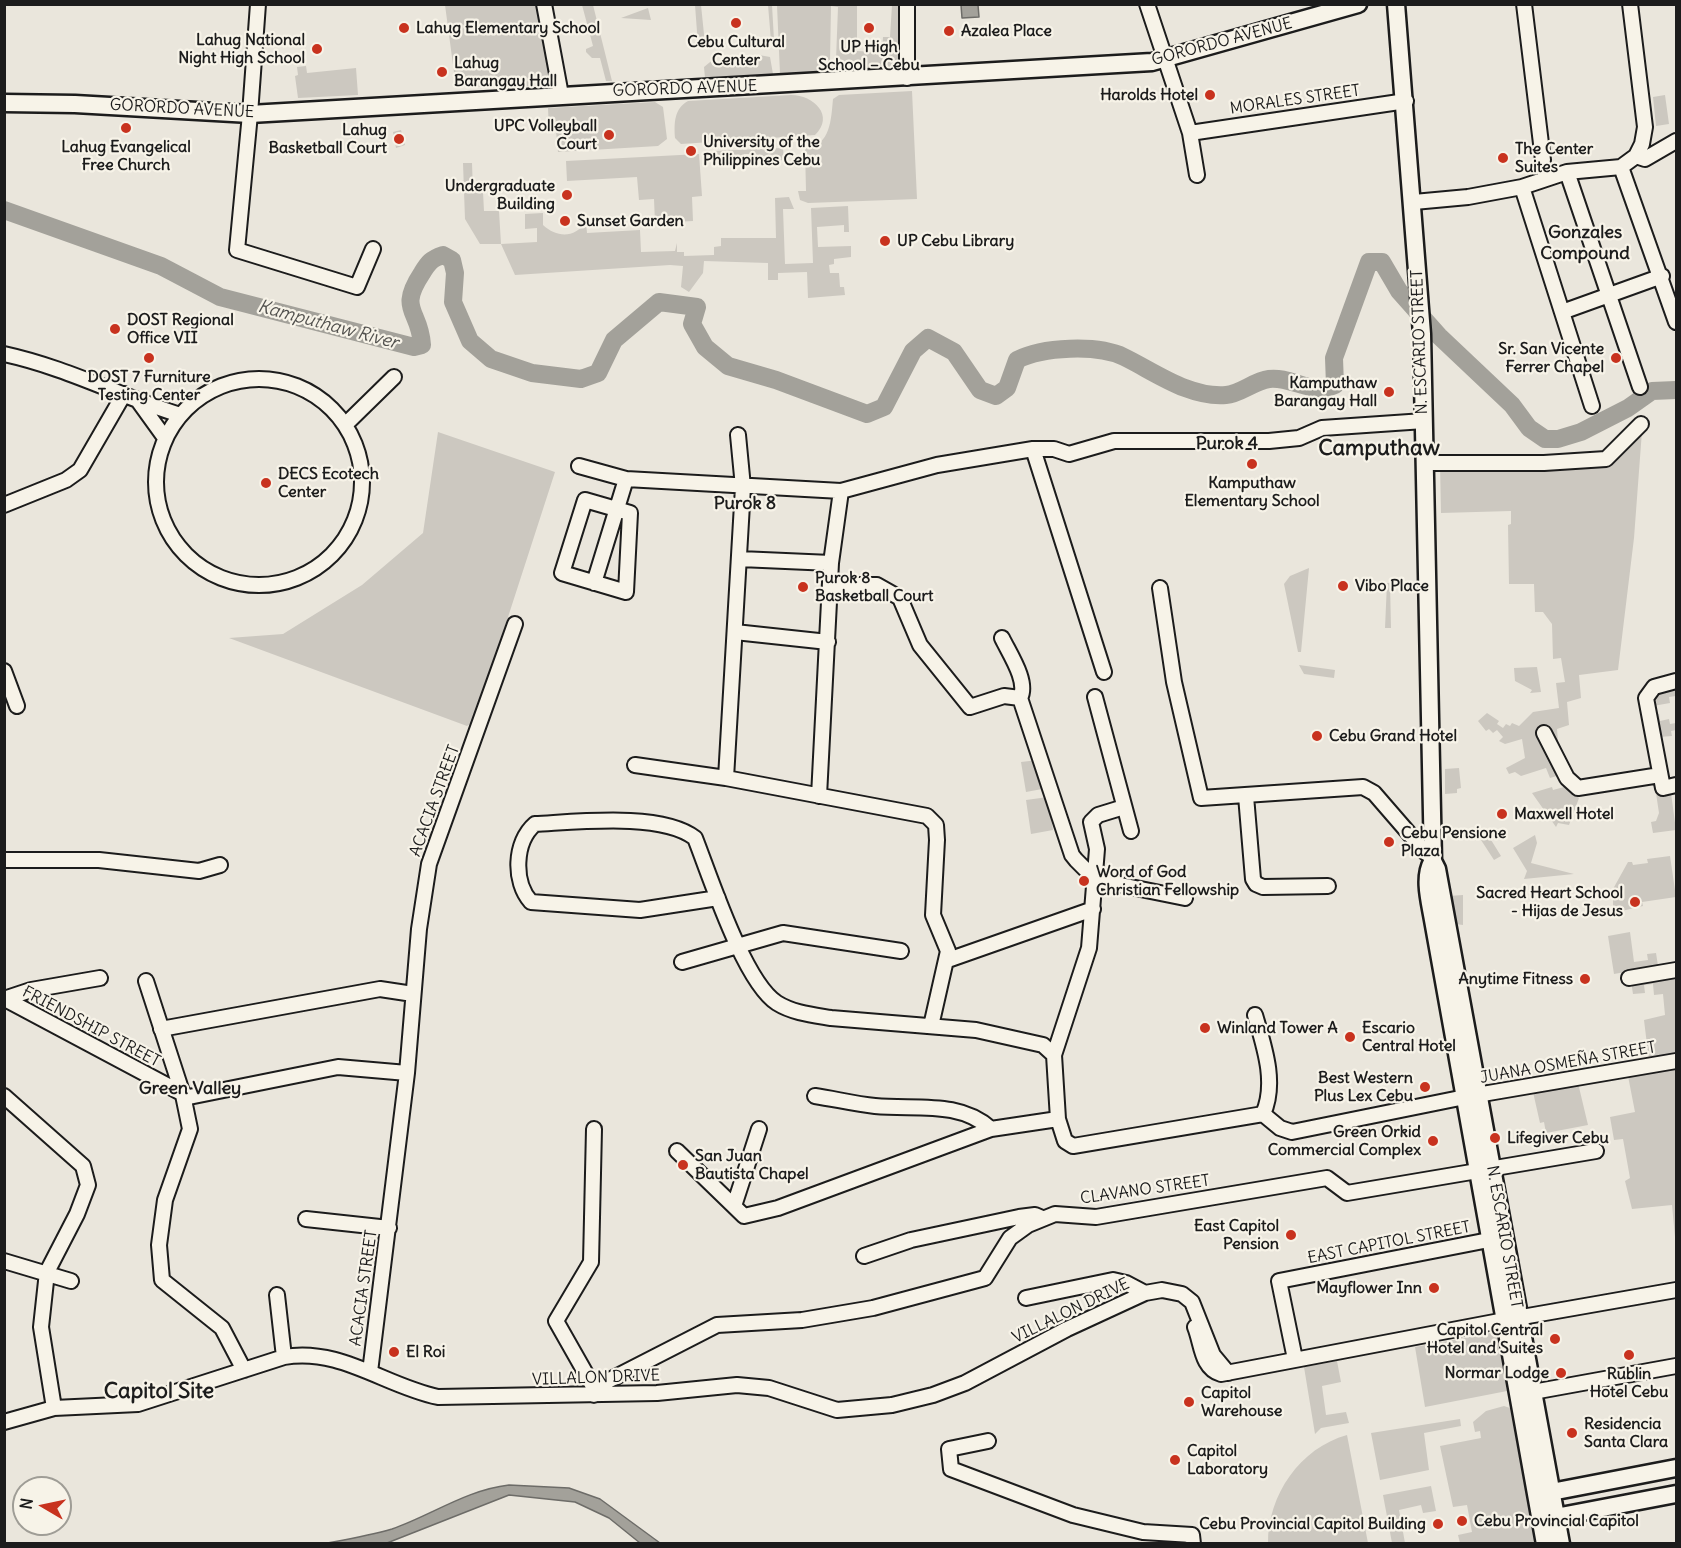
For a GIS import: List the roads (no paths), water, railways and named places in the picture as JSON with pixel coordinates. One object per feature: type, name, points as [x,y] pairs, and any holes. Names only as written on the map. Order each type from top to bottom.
[{"type":"main road","name":"GORORDO AVENUE","points":[[4,104],[75,104],[250,114],[561,95],[907,78],[1164,60],[1358,4]]},
{"type":"main road","name":"N. ESCARIO STREET","points":[[1396,4],[1414,202],[1422,334],[1433,858],[1428,869],[1432,913],[1472,1096],[1549,1518],[1561,1544]]},
{"type":"main road","name":"N. ESCARIO STREET","points":[[1512,1318],[1533,1392],[1544,1493]]},
{"type":"main road","points":[[1544,1493],[1677,1468]]},
{"type":"main road","points":[[1549,1518],[1677,1494]]},
{"type":"main road","name":"N. ESCARIO STREET","points":[[1545,1544],[1549,1518]]},
{"type":"street","points":[[258,4],[237,250],[357,287],[373,249]]},
{"type":"street","points":[[544,4],[561,95]]},
{"type":"street","points":[[907,4],[907,78]]},
{"type":"street","points":[[1146,4],[1190,133],[1197,175]]},
{"type":"street","points":[[1524,4],[1543,160]]},
{"type":"street","points":[[1414,202],[1467,198],[1522,187],[1567,172],[1621,167],[1636,156],[1642,144],[1645,127],[1630,4]]},
{"type":"street","name":"MORALES STREET","points":[[1190,133],[1406,101]]},
{"type":"street","points":[[1636,156],[1645,159],[1677,141]]},
{"type":"street","points":[[1621,167],[1677,322]]},
{"type":"street","points":[[1567,172],[1640,387]]},
{"type":"street","points":[[1522,187],[1592,406]]},
{"type":"street","points":[[1562,312],[1662,276]]},
{"type":"street","points":[[4,354],[78,374],[139,402],[180,415]]},
{"type":"street","points":[[345,424],[394,377]]},
{"type":"street","points":[[268,378],[292,383],[315,394],[334,410],[345,424],[358,453],[362,478],[360,503],[352,526],[338,547],[315,568],[287,581],[263,585],[238,583],[214,575],[194,562],[173,539],[160,511],[156,486],[158,461],[165,438],[180,415],[198,398],[220,386],[243,379],[268,378]]},
{"type":"street","points":[[4,505],[66,480],[80,470],[124,394]]},
{"type":"street","points":[[139,402],[165,438]]},
{"type":"street","points":[[579,466],[626,480],[841,491],[937,465],[1033,450],[1054,449],[1069,454],[1114,441],[1135,440],[1269,441],[1299,438],[1322,428],[1424,421]]},
{"type":"street","points":[[1424,463],[1544,464],[1606,459],[1641,424]]},
{"type":"street","points":[[726,778],[743,487],[738,435]]},
{"type":"street","points":[[1033,450],[1104,672]]},
{"type":"street","points":[[594,583],[626,480]]},
{"type":"street","points":[[819,796],[829,590],[841,491]]},
{"type":"street","points":[[585,500],[630,513],[626,592],[594,583],[562,573],[585,500]]},
{"type":"street","points":[[740,559],[831,563]]},
{"type":"street","points":[[829,590],[850,585],[877,585],[900,598],[920,645],[969,707],[1004,696],[1020,698]]},
{"type":"street","points":[[1160,588],[1174,682],[1199,794],[1206,799],[1363,787],[1374,794],[1433,858]]},
{"type":"street","name":"ACACIA STREET","points":[[370,1372],[389,1228],[429,864],[514,624]]},
{"type":"street","points":[[735,632],[828,642]]},
{"type":"street","points":[[1002,638],[1021,681],[1023,692],[1020,698],[1072,855],[1096,880],[1185,898]]},
{"type":"street","points":[[4,671],[17,706]]},
{"type":"street","points":[[1544,733],[1567,778],[1578,788],[1666,783],[1646,698],[1654,687],[1677,681]]},
{"type":"street","points":[[1095,697],[1131,831]]},
{"type":"street","points":[[635,765],[726,778],[909,810],[927,816],[936,825],[937,840],[933,915],[948,951],[948,960],[932,1026]]},
{"type":"street","points":[[1246,796],[1253,879],[1256,884],[1263,887],[1328,886]]},
{"type":"street","points":[[1124,807],[1098,815],[1091,822],[1098,849],[1089,948],[1054,1055],[1058,1119],[1065,1142],[1073,1146],[1263,1114],[1266,1106],[1269,1065],[1255,1015]]},
{"type":"street","points":[[718,898],[640,910],[531,902],[521,889],[520,842],[535,824],[613,819],[681,829],[695,838],[740,947],[760,986],[778,1004],[831,1018],[976,1030],[1043,1045],[1054,1055]]},
{"type":"street","points":[[4,860],[99,860],[199,871],[220,865]]},
{"type":"street","points":[[948,960],[1093,909]]},
{"type":"street","points":[[682,962],[783,933],[901,951]]},
{"type":"street","points":[[1629,978],[1677,970]]},
{"type":"street","points":[[5,999],[31,990],[100,978]]},
{"type":"street","points":[[146,981],[183,1095],[190,1129],[165,1200],[159,1245],[162,1280],[222,1328],[244,1370]]},
{"type":"street","points":[[161,1029],[380,989],[413,994]]},
{"type":"street","name":"FRIENDSHIP STREET","points":[[5,999],[183,1095]]},
{"type":"street","name":"JUANA OSMEÑA STREET","points":[[1263,1114],[1280,1128],[1292,1132],[1472,1096],[1677,1061]]},
{"type":"street","points":[[183,1095],[197,1097],[338,1067],[407,1073]]},
{"type":"street","points":[[4,1096],[83,1166],[87,1174],[88,1185],[77,1214],[47,1272],[41,1327],[54,1408]]},
{"type":"street","points":[[814,1096],[874,1106],[933,1107],[965,1112],[978,1117],[991,1129]]},
{"type":"street","points":[[677,1151],[719,1195],[744,1216],[757,1215],[991,1129],[1058,1119]]},
{"type":"street","points":[[594,1129],[591,1262],[556,1321],[594,1392]]},
{"type":"street","points":[[734,1206],[759,1129]]},
{"type":"street","name":"CLAVANO STREET","points":[[594,1392],[717,1325],[802,1320],[873,1308],[985,1278],[1010,1238],[1042,1218],[1055,1214],[1096,1217],[1327,1178],[1347,1193],[1485,1172],[1596,1151]]},
{"type":"street","points":[[864,1256],[911,1240],[1019,1217],[1035,1215],[1042,1218]]},
{"type":"street","points":[[306,1219],[389,1228]]},
{"type":"street","name":"EAST CAPITOL STREET","points":[[1295,1359],[1279,1281],[1497,1239]]},
{"type":"street","points":[[4,1262],[47,1272],[71,1281]]},
{"type":"street","points":[[1026,1298],[1113,1280],[1126,1283],[1145,1293]]},
{"type":"street","name":"VILLALON DRIVE","points":[[4,1422],[54,1408],[138,1404],[284,1357],[304,1353],[321,1355],[370,1372],[421,1394],[438,1397],[594,1392],[657,1393],[746,1385],[769,1388],[837,1410],[891,1405],[933,1395],[965,1383],[1067,1329],[1145,1293],[1162,1290],[1182,1294],[1192,1302],[1213,1355],[1228,1373],[1512,1318],[1677,1290]]},
{"type":"street","points":[[277,1295],[284,1357]]},
{"type":"street","points":[[1533,1392],[1677,1366]]},
{"type":"street","points":[[988,1442],[949,1449],[951,1469],[1073,1515],[1143,1532],[1192,1535],[1193,1544]]},
{"type":"waterway","name":"Kamputhaw River","points":[[4,210],[161,266],[220,297],[414,347],[422,345],[418,324],[410,303],[411,295],[428,264],[443,255],[452,260],[455,273],[453,302],[470,341],[491,359],[532,373],[581,379],[598,373],[614,340],[659,302],[697,307],[692,324],[705,347],[728,366],[776,380],[867,414],[884,407],[913,351],[928,338],[954,352],[980,390],[996,396],[1007,388],[1017,360],[1040,352],[1070,349],[1113,353],[1186,388],[1212,395],[1231,394],[1269,379],[1327,388],[1335,385],[1334,358],[1369,262],[1382,262],[1399,291],[1439,336],[1512,405],[1529,428],[1545,439],[1558,439],[1581,432],[1628,408],[1652,391],[1676,390]]},
{"type":"place","name":"Cebu Cultural Center","points":[[736,23]]},
{"type":"place","name":"Lahug Elementary School","points":[[404,28]]},
{"type":"place","name":"UP High School – Cebu","points":[[869,28]]},
{"type":"place","name":"Azalea Place","points":[[949,31]]},
{"type":"place","name":"Lahug National Night High School","points":[[317,49]]},
{"type":"place","name":"Lahug Barangay Hall","points":[[442,72]]},
{"type":"place","name":"Harolds Hotel","points":[[1210,95]]},
{"type":"place","name":"Lahug Evangelical Free Church","points":[[126,128]]},
{"type":"place","name":"UPC Volleyball Court","points":[[609,135]]},
{"type":"place","name":"Lahug Basketball Court","points":[[399,139]]},
{"type":"place","name":"University of the Philippines Cebu","points":[[691,151]]},
{"type":"place","name":"The Center Suites","points":[[1503,158]]},
{"type":"place","name":"Undergraduate Building","points":[[567,195]]},
{"type":"place","name":"Sunset Garden","points":[[565,221]]},
{"type":"place","name":"UP Cebu Library","points":[[885,241]]},
{"type":"place","name":"DOST Regional Office VII","points":[[115,329]]},
{"type":"place","name":"DOST 7 Furniture Testing Center","points":[[149,358]]},
{"type":"place","name":"Sr. San Vicente Ferrer Chapel","points":[[1616,358]]},
{"type":"place","name":"Kamputhaw Barangay Hall","points":[[1389,392]]},
{"type":"place","name":"Kamputhaw Elementary School","points":[[1252,464]]},
{"type":"place","name":"DECS Ecotech Center","points":[[266,483]]},
{"type":"place","name":"Vibo Place","points":[[1343,586]]},
{"type":"place","name":"Purok 8 Basketball Court","points":[[803,587]]},
{"type":"place","name":"Cebu Grand Hotel","points":[[1317,736]]},
{"type":"place","name":"Maxwell Hotel","points":[[1502,814]]},
{"type":"place","name":"Cebu Pensione Plaza","points":[[1389,842]]},
{"type":"place","name":"Word of God Christian Fellowship","points":[[1084,881]]},
{"type":"place","name":"Sacred Heart School - Hijas de Jesus","points":[[1635,902]]},
{"type":"place","name":"Anytime Fitness","points":[[1585,979]]},
{"type":"place","name":"Winland Tower A","points":[[1205,1028]]},
{"type":"place","name":"Escario Central Hotel","points":[[1350,1037]]},
{"type":"place","name":"Best Western Plus Lex Cebu","points":[[1425,1087]]},
{"type":"place","name":"Lifegiver Cebu","points":[[1495,1138]]},
{"type":"place","name":"Green Orkid Commercial Complex","points":[[1433,1141]]},
{"type":"place","name":"San Juan Bautista Chapel","points":[[683,1165]]},
{"type":"place","name":"East Capitol Pension","points":[[1291,1235]]},
{"type":"place","name":"Mayflower Inn","points":[[1434,1288]]},
{"type":"place","name":"Capitol Central Hotel and Suites","points":[[1555,1339]]},
{"type":"place","name":"El Roi","points":[[394,1352]]},
{"type":"place","name":"Rublin Hotel Cebu","points":[[1629,1355]]},
{"type":"place","name":"Normar Lodge","points":[[1561,1373]]},
{"type":"place","name":"Capitol Warehouse","points":[[1189,1402]]},
{"type":"place","name":"Residencia Santa Clara","points":[[1572,1433]]},
{"type":"place","name":"Capitol Laboratory","points":[[1175,1460]]},
{"type":"place","name":"Cebu Provincial Capitol","points":[[1462,1521]]},
{"type":"place","name":"Cebu Provincial Capitol Building","points":[[1438,1524]]},
{"type":"district","name":"Gonzales Compound","points":[[1585,243]]},
{"type":"district","name":"Purok 4","points":[[1227,444]]},
{"type":"district","name":"Camputhaw","points":[[1379,449]]},
{"type":"district","name":"Purok 8","points":[[745,504]]},
{"type":"district","name":"Green Valley","points":[[190,1089]]},
{"type":"district","name":"Capitol Site","points":[[159,1392]]}]
